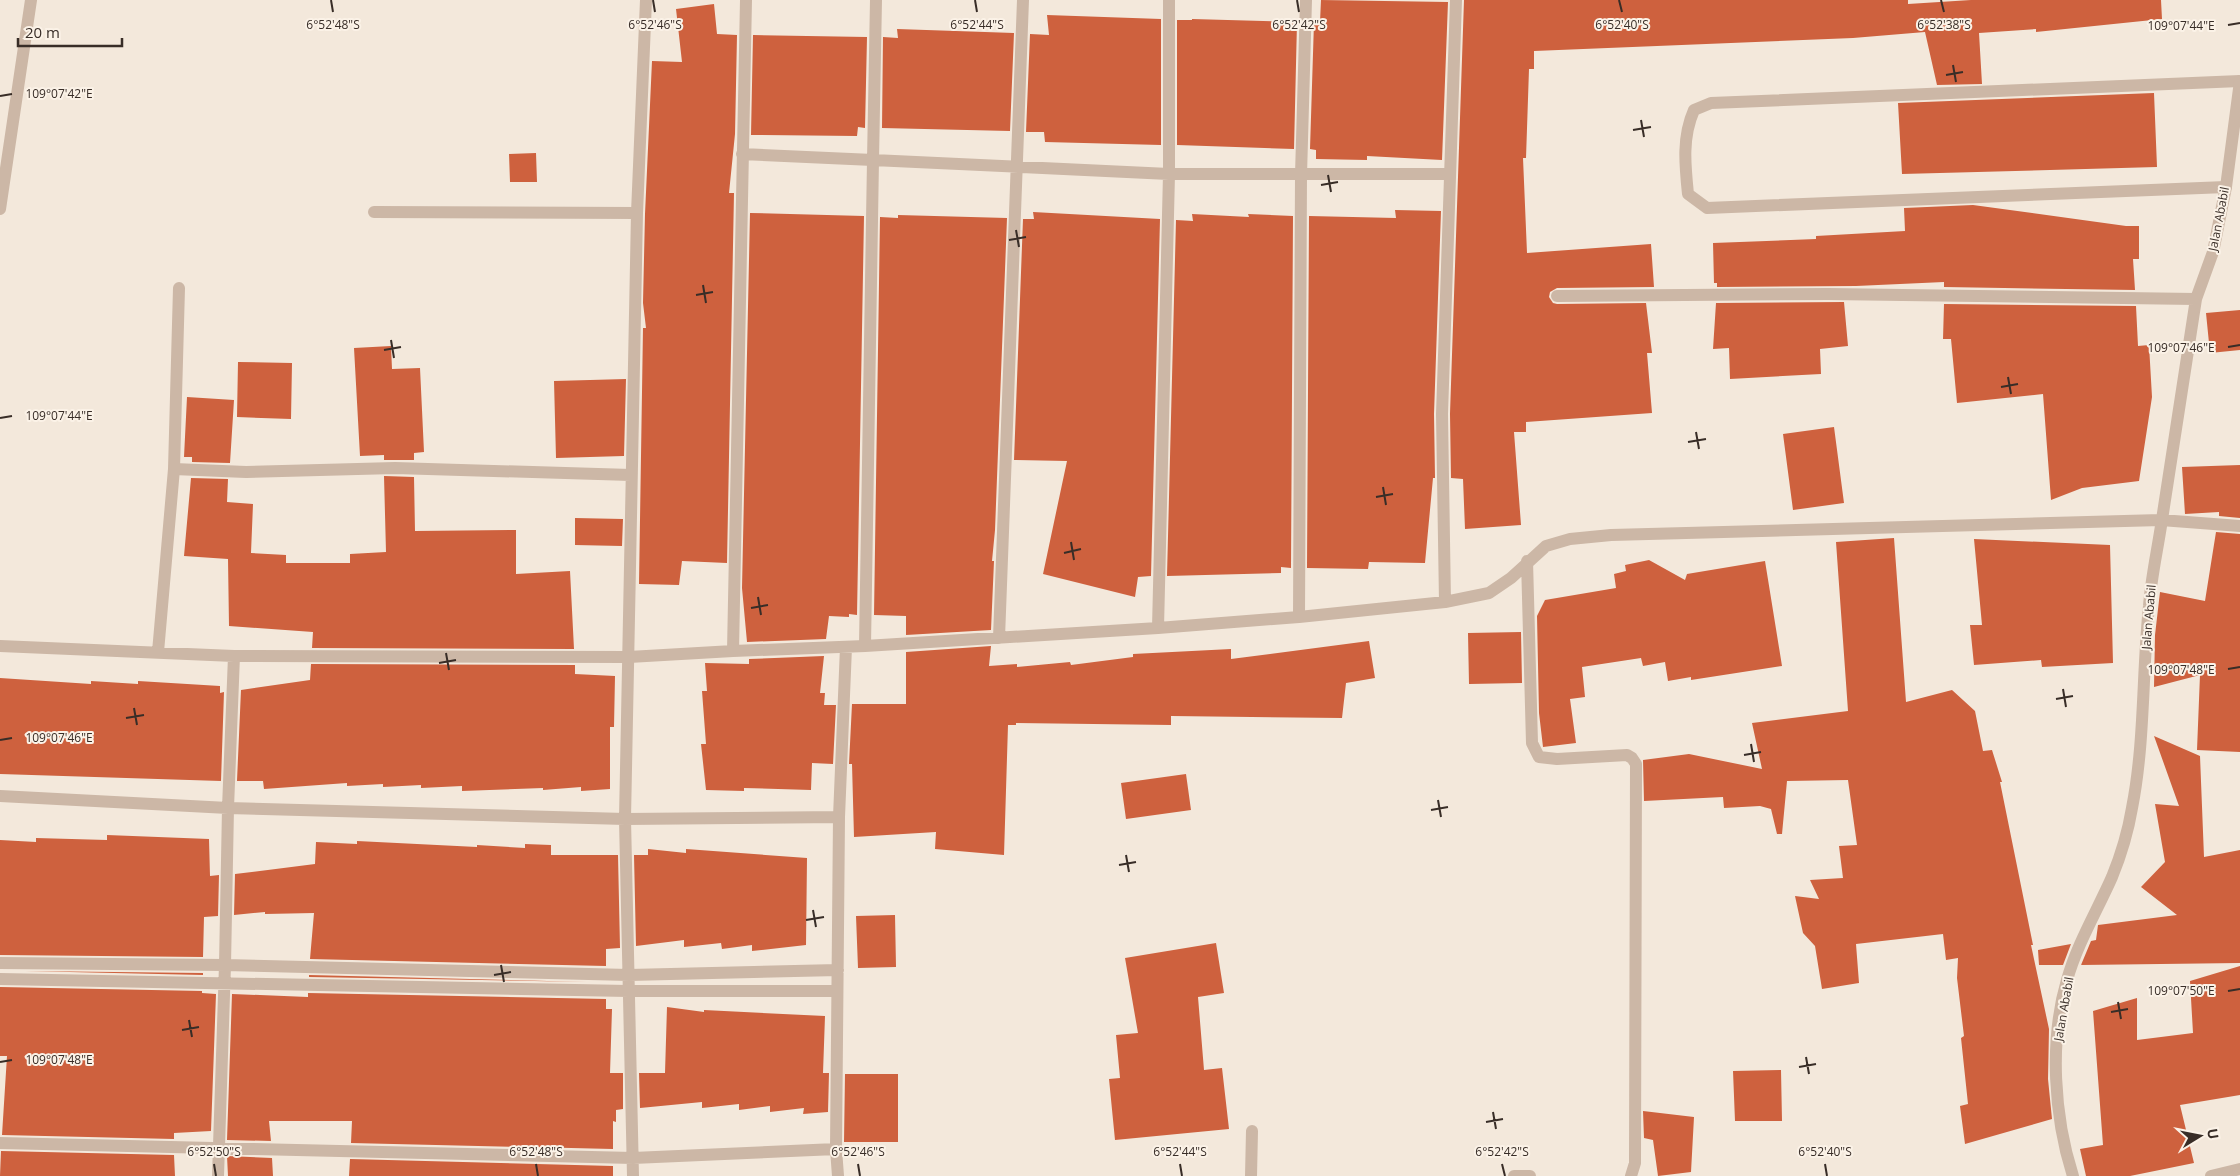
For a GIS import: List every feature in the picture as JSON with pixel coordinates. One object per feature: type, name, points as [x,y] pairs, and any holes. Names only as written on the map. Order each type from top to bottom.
[{"type":"street","points":[[0,209],[31,0]]},
{"type":"street","points":[[633,1176],[625,819],[637,213],[646,0]]},
{"type":"street","points":[[733,651],[746,0]]},
{"type":"street","points":[[865,646],[876,0]]},
{"type":"street","points":[[999,638],[1023,0]]},
{"type":"street","points":[[1158,628],[1169,174],[1169,0]]},
{"type":"street","points":[[1299,617],[1301,176],[1306,0]]},
{"type":"street","points":[[1445,602],[1442,414],[1456,0]]},
{"type":"street","points":[[2226,187],[1707,208],[1688,194],[1685,157],[1688,123],[1694,110],[1711,103],[2240,81]]},
{"type":"street","name":"Jalan Ababil","points":[[2073,1176],[2061,1137],[2057,1110],[2056,1050],[2060,1014],[2066,981],[2112,876],[2126,839],[2132,808],[2139,766],[2149,606],[2183,394],[2196,299],[2213,252],[2236,142],[2240,81]]},
{"type":"street","points":[[742,154],[1169,174],[1301,176],[1450,174]]},
{"type":"street","points":[[374,212],[637,213]]},
{"type":"street","points":[[158,652],[174,469],[179,288]]},
{"type":"street","points":[[1557,296],[1828,294],[2196,299]]},
{"type":"street","points":[[174,469],[246,472],[395,468],[632,475]]},
{"type":"street","points":[[0,646],[234,656],[629,657],[865,646],[1158,628],[1299,617],[1445,602],[1490,592],[1511,578],[1546,546],[1570,539],[1611,535],[2162,520],[2240,526]]},
{"type":"street","points":[[1528,562],[1532,743],[1539,757],[1557,759],[1627,755],[1636,764],[1635,1163],[1631,1176]]},
{"type":"street","points":[[838,1176],[836,1149],[839,817],[846,647]]},
{"type":"street","points":[[218,1176],[217,1148],[225,965],[228,808],[234,656]]},
{"type":"street","points":[[0,796],[228,808],[625,819],[839,817]]},
{"type":"street","points":[[0,964],[225,965],[629,975],[838,970]]},
{"type":"street","points":[[0,979],[628,991],[837,991]]},
{"type":"street","points":[[1251,1176],[1252,1131]]},
{"type":"street","points":[[0,1143],[633,1158],[836,1149]]},
{"type":"street","points":[[2212,1176],[2240,1169]]},
{"type":"street","points":[[1514,1176],[1530,1176]]},
{"type":"building","points":[[1321,0],[1448,2],[1442,160],[1367,156],[1367,160],[1316,159],[1316,150],[1310,149],[1314,22],[1320,22]]},
{"type":"building","points":[[1464,0],[1908,0],[1908,4],[1971,0],[2161,0],[2162,19],[2036,32],[2036,29],[1979,33],[1982,84],[1937,85],[1925,32],[1853,38],[1534,51],[1534,69],[1529,69],[1526,158],[1523,158],[1527,253],[1651,244],[1654,287],[1557,288],[1550,292],[1549,297],[1553,303],[1557,304],[1646,303],[1652,353],[1647,353],[1652,413],[1526,422],[1526,432],[1514,432],[1521,525],[1465,529],[1463,479],[1451,478],[1450,414]]},
{"type":"building","points":[[714,4],[717,34],[737,35],[735,134],[729,193],[734,193],[727,563],[682,561],[679,585],[639,584],[643,328],[646,328],[643,303],[645,214],[652,61],[682,62],[676,9]]},
{"type":"building","points":[[1047,15],[1161,19],[1161,145],[1045,142],[1044,132],[1026,132],[1030,34],[1049,35]]},
{"type":"building","points":[[1177,20],[1297,22],[1294,149],[1177,145]]},
{"type":"building","points":[[897,29],[1014,33],[1010,131],[882,128],[883,37],[898,38]]},
{"type":"building","points":[[753,35],[867,37],[865,128],[858,127],[857,136],[751,135]]},
{"type":"building","points":[[2154,93],[2157,167],[1902,174],[1898,103]]},
{"type":"building","points":[[536,153],[537,182],[510,182],[509,154]]},
{"type":"building","points":[[1973,205],[2126,226],[2139,226],[2139,259],[2133,259],[2135,290],[1944,287],[1944,282],[1856,286],[1717,287],[1717,283],[1714,283],[1713,243],[1816,239],[1816,236],[1905,231],[1904,208]]},
{"type":"building","points":[[1395,210],[1441,211],[1434,414],[1435,478],[1433,478],[1425,563],[1369,562],[1368,569],[1307,568],[1309,216],[1396,218]]},
{"type":"building","points":[[1033,212],[1160,219],[1151,576],[1138,577],[1135,597],[1043,574],[1067,461],[1014,460],[1023,219],[1034,219]]},
{"type":"building","points":[[750,213],[864,216],[857,615],[849,614],[849,617],[829,616],[826,639],[747,642],[742,588]]},
{"type":"building","points":[[1192,214],[1249,217],[1248,214],[1293,216],[1291,568],[1281,567],[1281,573],[1167,576],[1176,220],[1193,221]]},
{"type":"building","points":[[898,215],[1007,218],[995,530],[992,561],[994,561],[991,630],[906,635],[906,616],[874,615],[880,217],[898,218]]},
{"type":"building","points":[[1844,302],[1848,346],[1820,349],[1821,374],[1730,379],[1729,348],[1713,349],[1716,303]]},
{"type":"building","points":[[1944,304],[2136,306],[2138,346],[2149,345],[2152,397],[2139,481],[2082,488],[2051,500],[2043,394],[1957,403],[1951,339],[1943,339]]},
{"type":"building","points":[[2240,310],[2240,350],[2210,353],[2206,313]]},
{"type":"building","points":[[391,346],[392,369],[420,368],[424,452],[414,453],[414,460],[384,460],[384,455],[360,456],[354,348]]},
{"type":"building","points":[[238,362],[292,363],[291,419],[237,417]]},
{"type":"building","points":[[626,379],[624,456],[556,458],[554,381]]},
{"type":"building","points":[[187,397],[234,400],[230,463],[192,462],[192,457],[184,457]]},
{"type":"building","points":[[1834,427],[1844,503],[1793,510],[1783,434]]},
{"type":"building","points":[[2240,465],[2240,518],[2219,516],[2219,512],[2185,514],[2182,467]]},
{"type":"building","points":[[384,476],[414,477],[415,531],[516,530],[516,574],[570,571],[574,649],[312,648],[313,632],[229,626],[228,559],[184,556],[191,478],[228,479],[227,502],[253,504],[251,553],[286,555],[286,563],[350,563],[350,554],[386,552]]},
{"type":"building","points":[[575,518],[623,519],[622,546],[575,545]]},
{"type":"building","points":[[2216,532],[2240,534],[2240,752],[2197,750],[2200,675],[2154,687],[2155,635],[2160,592],[2205,601]]},
{"type":"building","points":[[1894,538],[1906,702],[1952,690],[1975,711],[1983,751],[1992,750],[2002,782],[2000,782],[2049,1029],[2048,1079],[2052,1119],[1965,1144],[1960,1106],[1968,1104],[1961,1038],[1964,1036],[1957,978],[1958,958],[1946,960],[1943,934],[1856,944],[1859,983],[1822,989],[1815,946],[1803,933],[1795,896],[1819,899],[1810,880],[1843,878],[1839,846],[1857,845],[1848,780],[1787,781],[1782,834],[1777,834],[1771,809],[1760,806],[1724,808],[1723,797],[1644,801],[1643,760],[1689,754],[1762,769],[1752,723],[1848,711],[1836,542]]},
{"type":"building","points":[[1974,539],[2110,545],[2113,663],[2042,667],[2041,660],[1974,665],[1970,625],[1982,625]]},
{"type":"building","points":[[1649,560],[1685,580],[1687,574],[1765,561],[1782,666],[1691,680],[1691,677],[1668,681],[1665,662],[1643,666],[1641,658],[1582,667],[1585,697],[1570,699],[1576,743],[1543,747],[1539,713],[1537,616],[1545,600],[1616,588],[1614,574],[1626,571],[1625,565]]},
{"type":"building","points":[[1521,632],[1522,683],[1469,684],[1468,633]]},
{"type":"building","points":[[1369,641],[1375,678],[1346,683],[1342,718],[1171,716],[1171,725],[1016,723],[1016,725],[1008,725],[1004,855],[935,849],[936,832],[854,837],[852,764],[849,764],[852,704],[906,704],[906,652],[991,646],[989,666],[1017,664],[1017,667],[1070,662],[1071,665],[1133,657],[1133,654],[1231,649],[1231,659]]},
{"type":"building","points":[[824,656],[820,693],[825,693],[824,705],[836,705],[833,764],[812,763],[811,790],[744,788],[744,791],[706,790],[701,744],[706,744],[702,691],[707,691],[705,663],[749,664],[749,659]]},
{"type":"building","points":[[311,664],[575,665],[575,674],[615,676],[614,727],[610,727],[610,789],[581,791],[581,787],[543,790],[543,788],[462,791],[462,786],[421,788],[421,785],[383,787],[383,784],[347,786],[347,783],[264,789],[263,781],[237,781],[241,690],[310,680]]},
{"type":"building","points":[[0,678],[91,684],[91,681],[138,684],[138,681],[220,686],[220,693],[224,692],[221,781],[0,774]]},
{"type":"building","points":[[2154,736],[2200,756],[2204,857],[2240,850],[2240,963],[2081,965],[2091,941],[2096,940],[2098,925],[2177,915],[2141,887],[2165,862],[2155,804],[2179,806]]},
{"type":"building","points":[[1186,774],[1191,810],[1126,819],[1121,783]]},
{"type":"building","points":[[107,835],[209,839],[210,876],[219,875],[218,916],[204,917],[203,957],[0,955],[0,840],[36,842],[36,838],[107,840]]},
{"type":"building","points":[[357,841],[525,848],[525,844],[551,845],[551,855],[618,855],[620,948],[606,949],[606,966],[310,959],[314,913],[265,914],[265,912],[234,915],[235,874],[315,864],[316,842],[357,844]]},
{"type":"building","points":[[648,849],[686,853],[686,849],[807,858],[806,945],[752,951],[752,945],[722,949],[721,943],[684,947],[684,940],[636,946],[634,855],[648,855]]},
{"type":"building","points":[[895,915],[896,967],[858,968],[856,916]]},
{"type":"building","points":[[1216,943],[1224,993],[1198,997],[1204,1070],[1222,1068],[1229,1129],[1115,1140],[1109,1079],[1120,1078],[1116,1035],[1138,1033],[1125,958]]},
{"type":"building","points":[[2071,944],[2063,965],[2039,965],[2038,950]]},
{"type":"building","points":[[2240,966],[2240,1095],[2180,1105],[2194,1163],[2130,1176],[2086,1176],[2080,1149],[2103,1145],[2093,1011],[2137,998],[2137,1040],[2193,1033],[2190,981]]},
{"type":"building","points":[[25,971],[203,973],[203,975]]},
{"type":"building","points":[[309,975],[587,982],[309,977]]},
{"type":"building","points":[[0,987],[202,991],[202,993],[216,994],[211,1131],[174,1133],[174,1139],[2,1135],[7,1056],[0,1056]]},
{"type":"building","points":[[308,993],[606,999],[606,1009],[612,1009],[610,1073],[623,1073],[623,1109],[616,1110],[616,1122],[613,1121],[613,1149],[351,1143],[352,1121],[269,1121],[271,1141],[227,1140],[232,994],[308,997]]},
{"type":"building","points":[[667,1007],[704,1012],[704,1010],[825,1016],[823,1073],[829,1073],[828,1112],[803,1114],[804,1108],[770,1112],[770,1106],[739,1110],[739,1104],[702,1108],[702,1102],[640,1108],[639,1073],[665,1073]]},
{"type":"building","points":[[1781,1070],[1782,1121],[1735,1121],[1733,1071]]},
{"type":"building","points":[[845,1074],[898,1074],[898,1142],[844,1142]]},
{"type":"building","points":[[1643,1111],[1694,1117],[1691,1172],[1658,1176],[1653,1140],[1644,1138]]},
{"type":"building","points":[[1,1151],[174,1155],[175,1176],[0,1176]]},
{"type":"building","points":[[227,1156],[272,1158],[273,1176],[228,1176]]},
{"type":"building","points":[[350,1159],[613,1166],[613,1176],[349,1176]]}]
